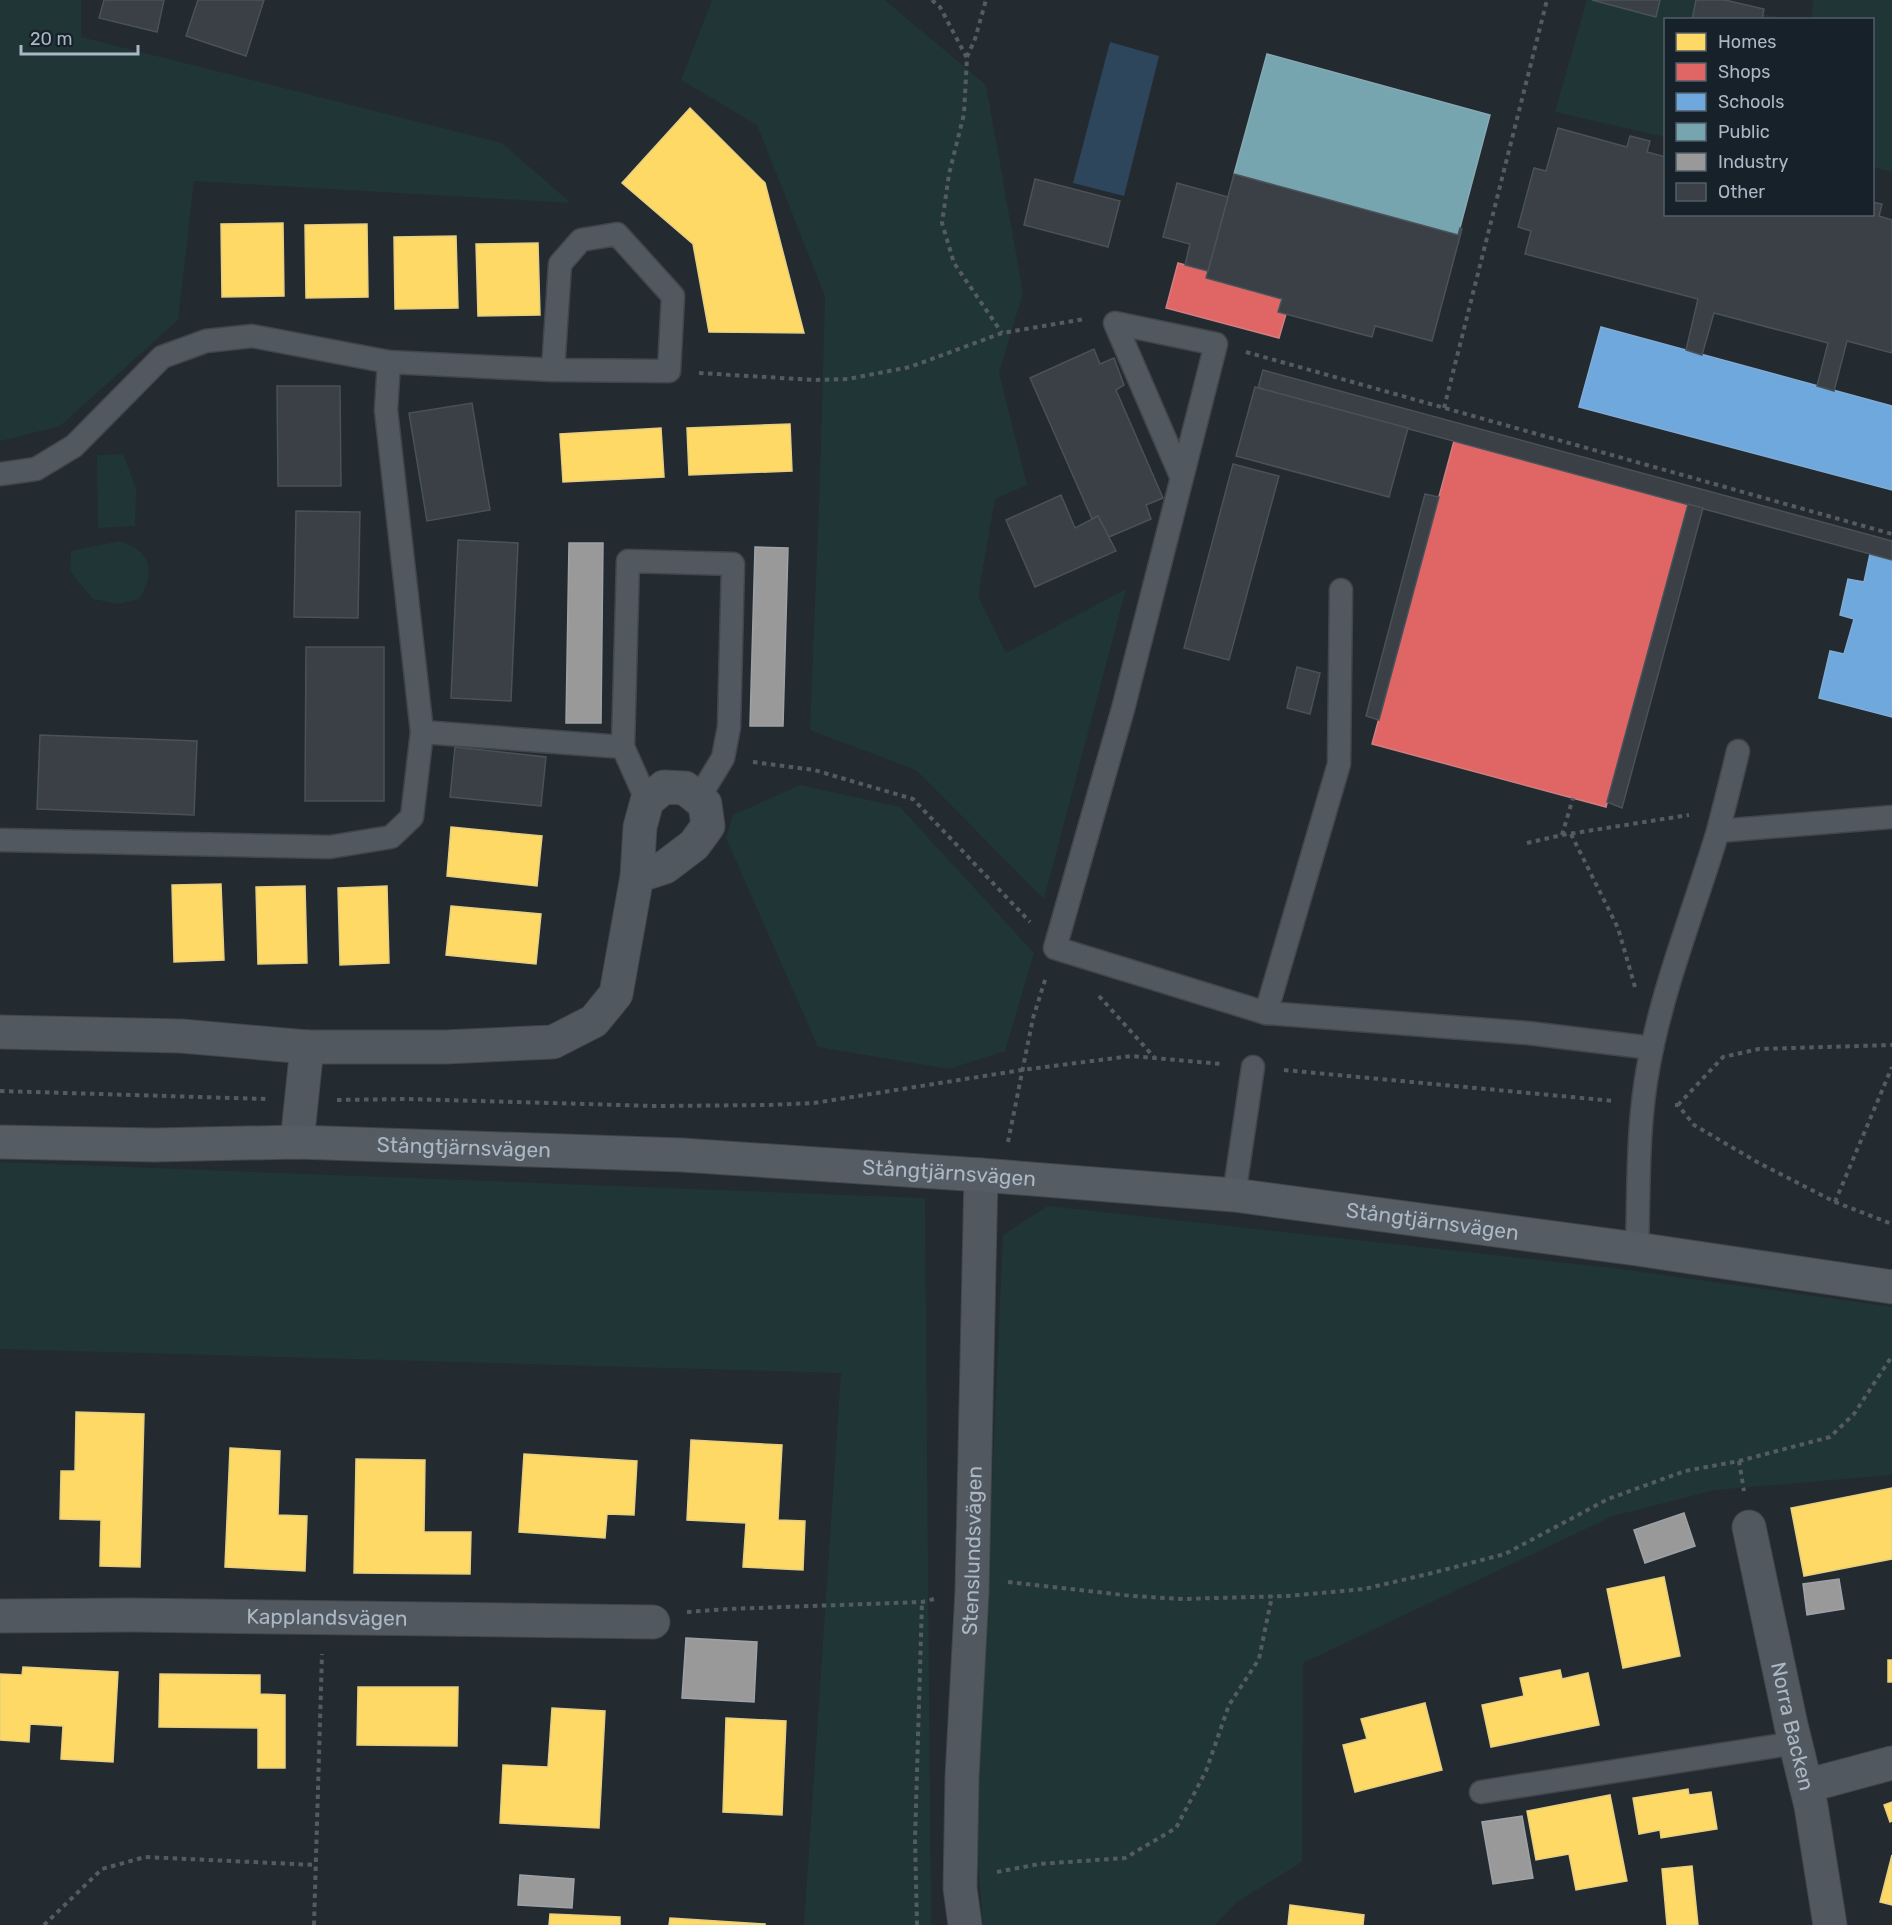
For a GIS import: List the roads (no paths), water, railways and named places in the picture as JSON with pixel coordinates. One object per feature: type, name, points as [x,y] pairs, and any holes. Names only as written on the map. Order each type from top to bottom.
[{"type":"street","points":[[0,1032],[181,1036],[307,1047],[445,1047],[553,1042],[594,1021],[616,994],[637,876],[640,827],[647,801],[664,787],[685,788],[705,804],[708,826],[694,845],[665,867],[637,876]]},
{"type":"street","points":[[297,1142],[307,1047]]},
{"type":"street","name":"Stångtjärnsvägen","points":[[0,1142],[154,1145],[297,1142],[682,1155],[981,1175],[1234,1195],[1637,1249],[1892,1287]]},
{"type":"street","name":"Stenslundsvägen","points":[[965,1925],[960,1888],[962,1777],[972,1591],[981,1175]]},
{"type":"street","name":"Norra Backen","points":[[1749,1527],[1795,1743],[1811,1806],[1830,1925]]},
{"type":"street","name":"Kapplandsvägen","points":[[0,1616],[323,1617],[653,1622]]},
{"type":"street","points":[[1806,1786],[1892,1763]]},
{"type":"lane","points":[[0,474],[36,469],[74,446],[162,357],[206,341],[252,336],[389,362],[553,370],[669,371],[673,296],[617,234],[581,240],[560,264],[553,370]]},
{"type":"lane","points":[[1181,476],[1115,323],[1216,344],[1123,709],[1055,948],[1266,1013],[1528,1033],[1652,1048]]},
{"type":"lane","points":[[0,840],[330,847],[391,837],[412,817],[422,732],[386,410],[389,362]]},
{"type":"lane","points":[[647,801],[623,747],[628,561],[733,564],[729,727],[723,758],[698,799]]},
{"type":"lane","points":[[1266,1013],[1339,764],[1341,590]]},
{"type":"lane","points":[[422,732],[623,747]]},
{"type":"lane","points":[[1637,1249],[1642,1104],[1652,1048],[1678,952],[1720,820],[1738,751]]},
{"type":"lane","points":[[1720,820],[1892,817]]},
{"type":"lane","points":[[1234,1195],[1253,1067]]},
{"type":"lane","points":[[1481,1792],[1795,1743]]},
{"type":"water","points":[[1110,42],[1159,56],[1124,196],[1073,183]]}]
